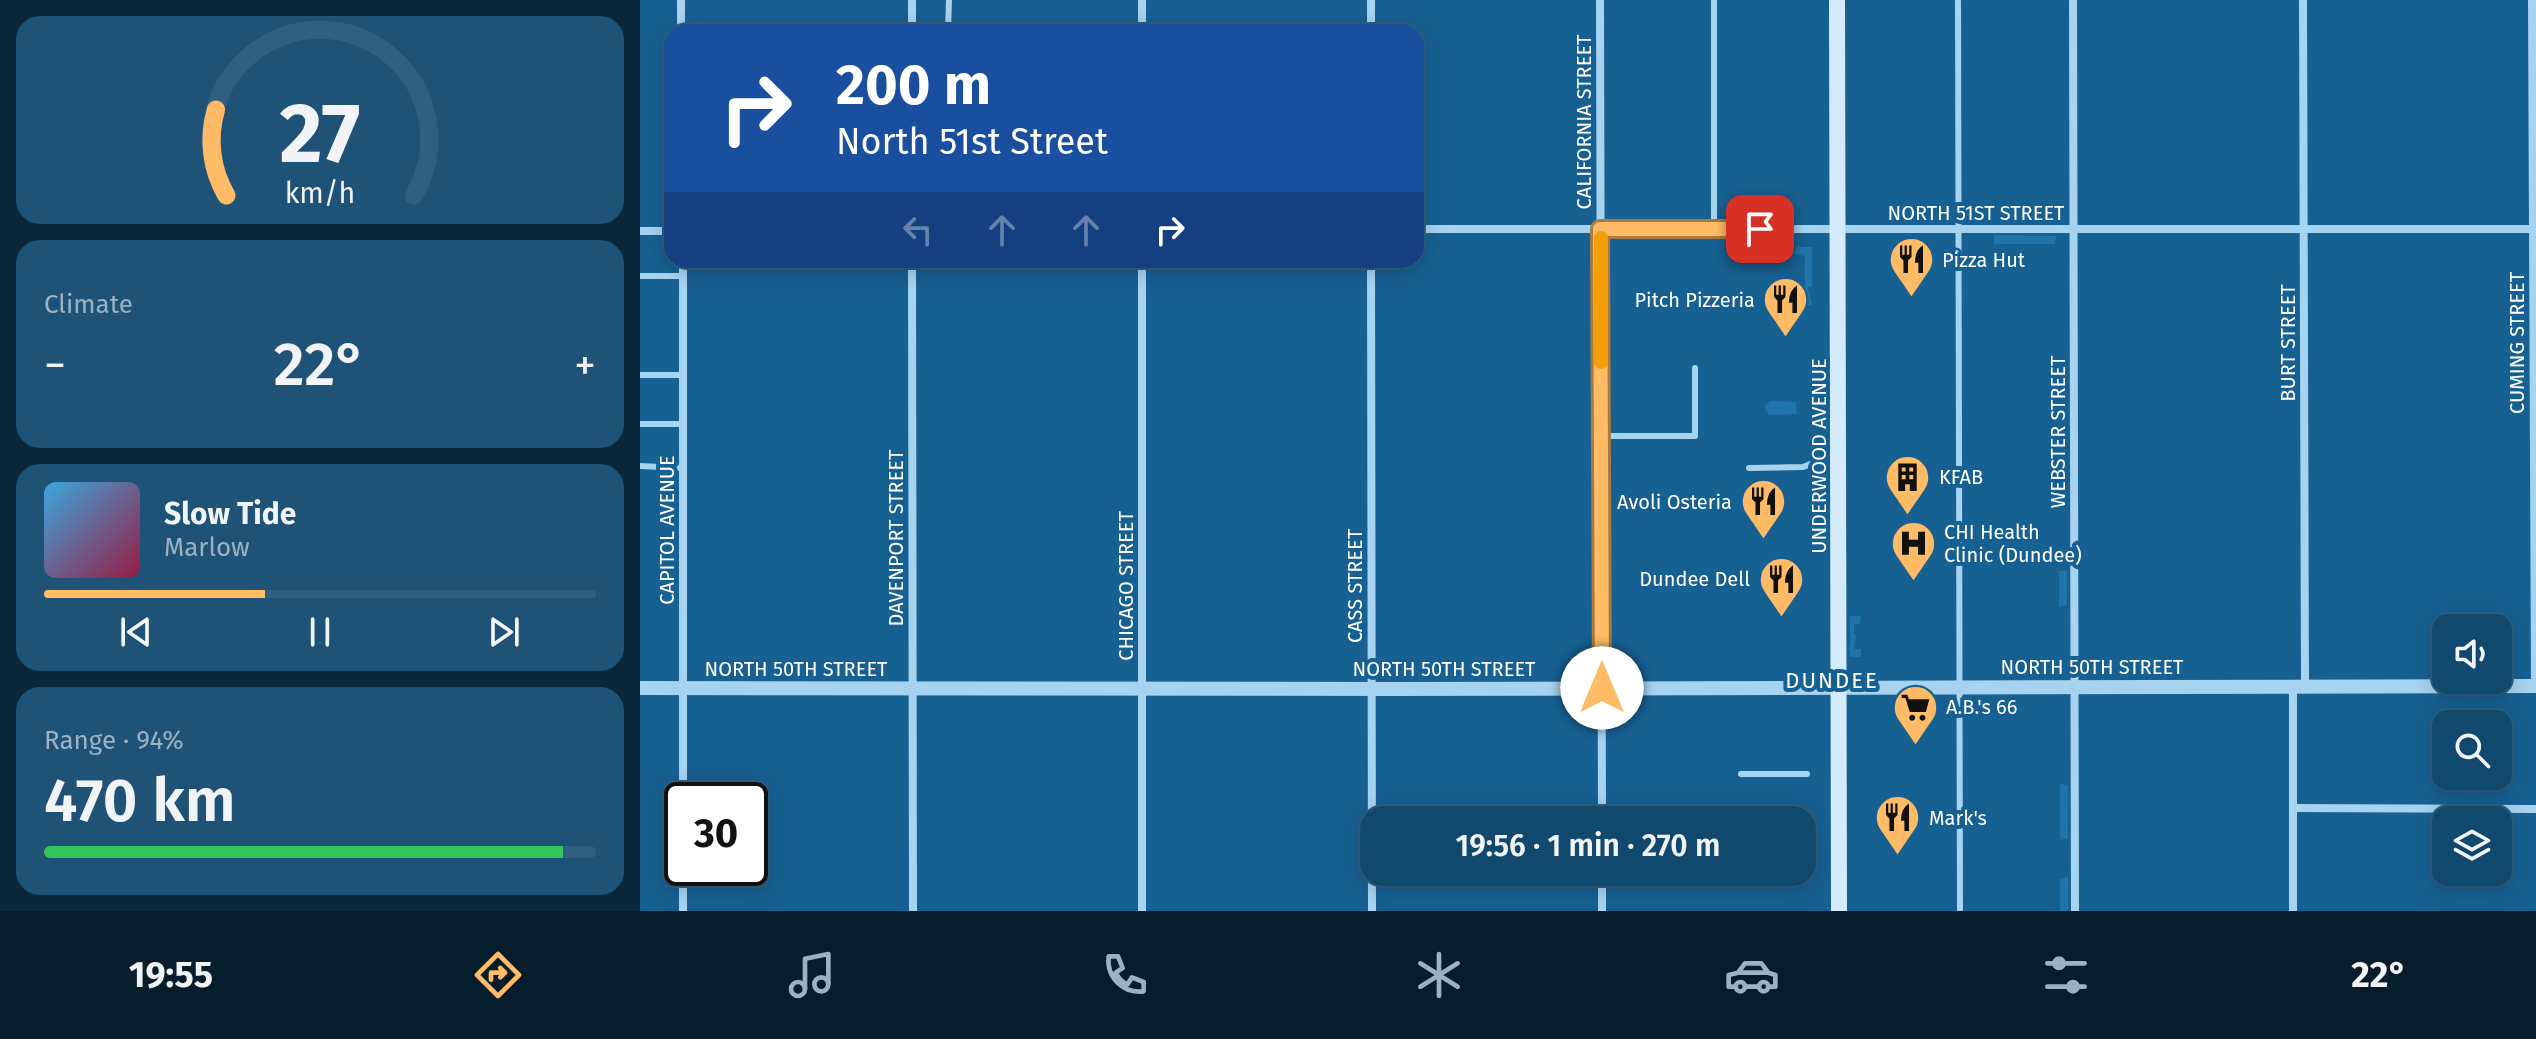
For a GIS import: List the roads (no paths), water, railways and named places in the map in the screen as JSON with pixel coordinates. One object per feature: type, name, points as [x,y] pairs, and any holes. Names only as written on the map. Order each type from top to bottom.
[{"type":"main road","name":"UNDERWOOD AVENUE","points":[[1837,0],[1839,911]]},
{"type":"street","points":[[681,0],[681,24]]},
{"type":"street","points":[[912,0],[912,24]]},
{"type":"street","points":[[1142,0],[1142,24]]},
{"type":"street","points":[[1371,0],[1371,24]]},
{"type":"street","name":"CALIFORNIA STREET","points":[[1600,0],[1602,806]]},
{"type":"street","name":"WEBSTER STREET","points":[[2073,0],[2075,911]]},
{"type":"street","name":"BURT STREET","points":[[2293,911],[2293,808],[2299,686],[2303,0]]},
{"type":"street","name":"CUMING STREET","points":[[2532,0],[2535,686]]},
{"type":"street","name":"NORTH 51ST STREET","points":[[1424,229],[2534,229]]},
{"type":"street","points":[[640,231],[664,231]]},
{"type":"street","name":"CAPITOL AVENUE","points":[[683,268],[683,782]]},
{"type":"street","name":"DAVENPORT STREET","points":[[912,268],[913,911]]},
{"type":"street","name":"CHICAGO STREET","points":[[1142,268],[1142,911]]},
{"type":"street","name":"CASS STREET","points":[[1371,268],[1372,911]]},
{"type":"street","name":"NORTH 50TH STREET","points":[[640,688],[2535,686]]},
{"type":"street","points":[[2293,808],[2536,809]]},
{"type":"street","points":[[683,886],[683,911]]},
{"type":"street","points":[[1602,886],[1602,911]]},
{"type":"lane","points":[[948,24],[949,0]]},
{"type":"lane","points":[[1714,0],[1714,229]]},
{"type":"lane","points":[[1958,0],[1960,911]]},
{"type":"lane","points":[[640,276],[683,276]]},
{"type":"lane","points":[[1601,436],[1695,436],[1695,368]]},
{"type":"lane","points":[[640,375],[683,375]]},
{"type":"lane","points":[[640,424],[683,424]]},
{"type":"lane","points":[[1749,468],[1803,467],[1813,463]]},
{"type":"lane","points":[[640,466],[683,468]]},
{"type":"lane","points":[[1741,774],[1807,774]]},
{"type":"place","name":"Pizza Hut","points":[[1911,299]]},
{"type":"place","name":"Pitch Pizzeria","points":[[1786,339]]},
{"type":"place","name":"KFAB","points":[[1908,516]]},
{"type":"place","name":"Avoli Osteria","points":[[1763,541]]},
{"type":"place","name":"CHI Health Clinic (Dundee)","points":[[1913,583]]},
{"type":"place","name":"Dundee Dell","points":[[1781,618]]},
{"type":"place","name":"A.B.'s 66","points":[[1915,746]]},
{"type":"place","name":"Mark's","points":[[1898,857]]},
{"type":"district","name":"DUNDEE","points":[[1832,680]]}]
